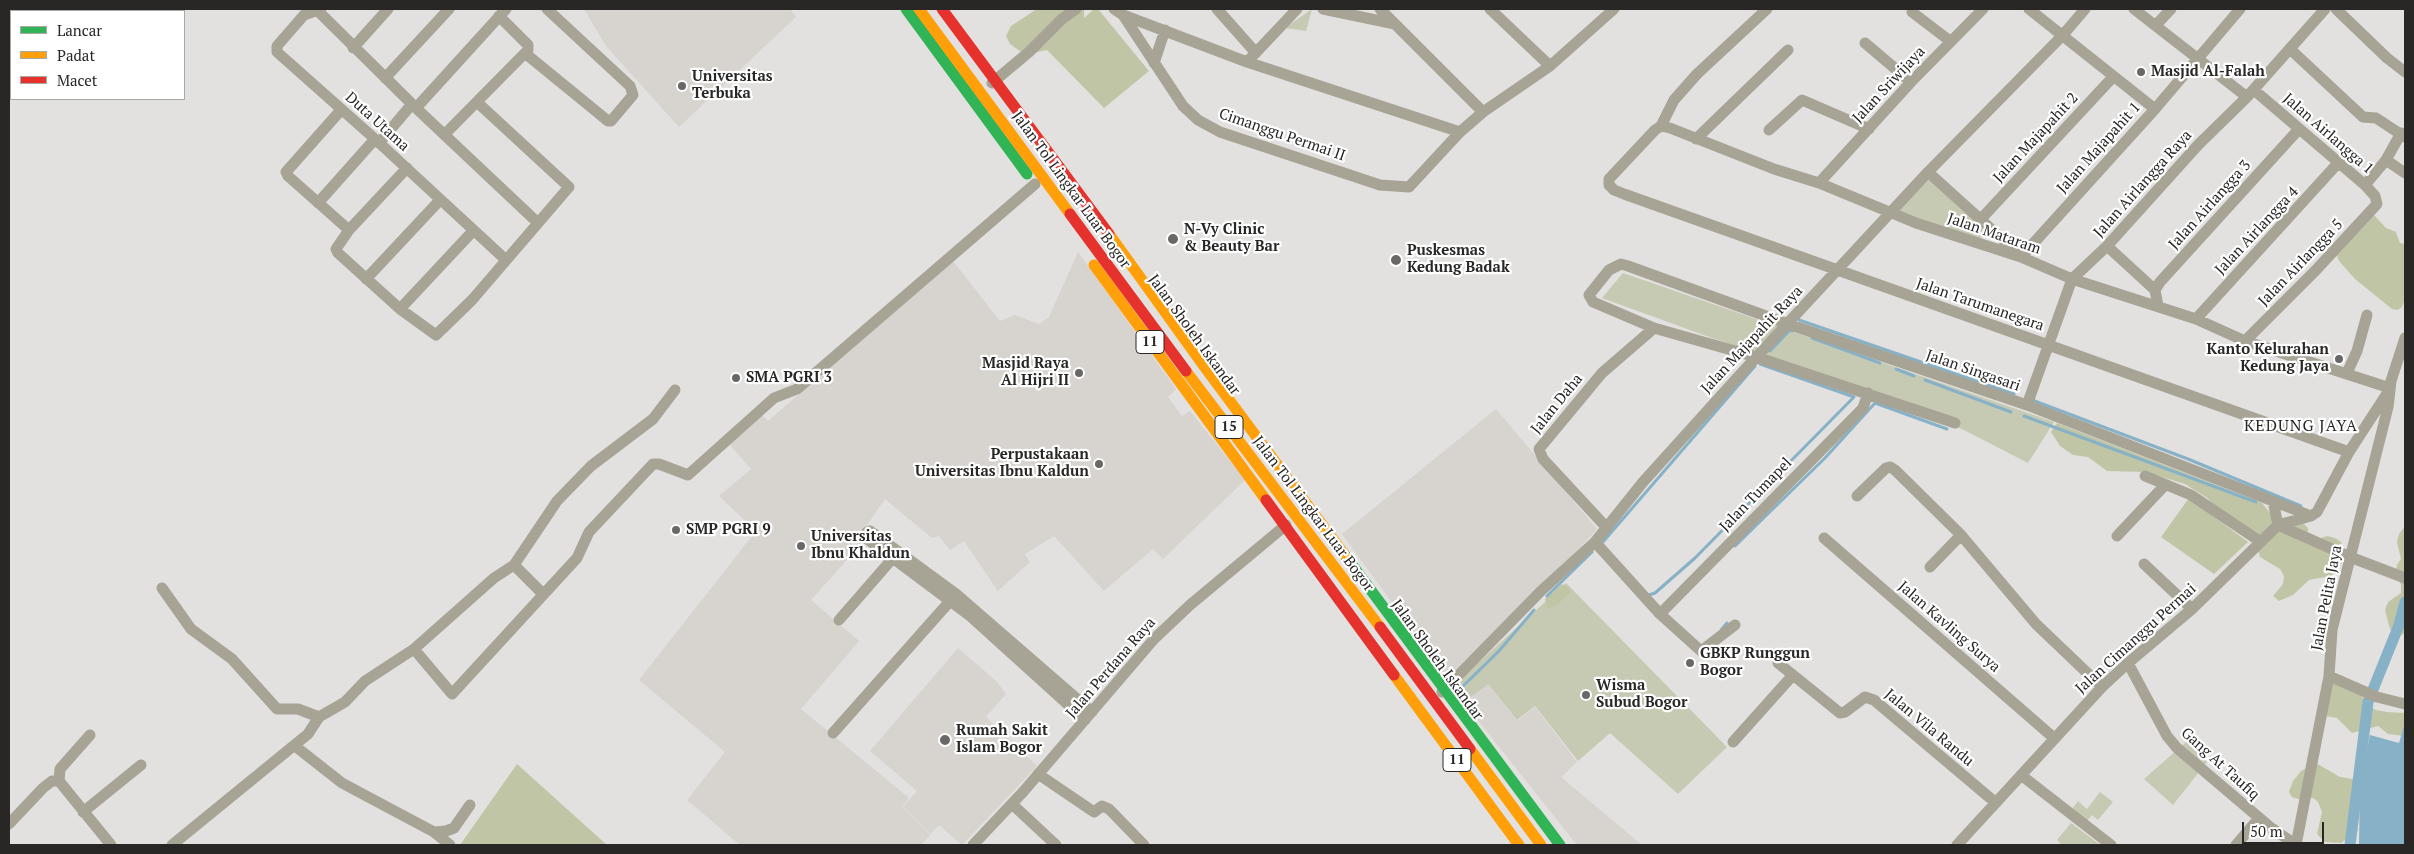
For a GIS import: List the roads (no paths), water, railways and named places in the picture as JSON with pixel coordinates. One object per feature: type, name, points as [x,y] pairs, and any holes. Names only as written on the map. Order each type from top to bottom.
[{"type":"highway","name":"11","points":[[906,9],[1194,403],[1286,524],[1519,845]]},
{"type":"highway","name":"Jalan Tol Lingkar Luar Bogor","points":[[919,9],[1176,358],[1541,845]]},
{"type":"highway","name":"Jalan Sholeh Iskandar","points":[[936,9],[1120,261],[1442,692],[1559,845]]},
{"type":"highway","name":"Jalan Tol Lingkar Luar Bogor","points":[[942,9],[1064,169],[1206,369],[1559,845]]},
{"type":"highway","points":[[1101,274],[1120,261]]},
{"type":"street","points":[[353,48],[388,9]]},
{"type":"street","points":[[385,78],[449,9]]},
{"type":"street","points":[[526,54],[608,121],[611,121],[633,95],[630,86],[546,9]]},
{"type":"street","points":[[990,84],[1029,52],[1062,18],[1076,9]]},
{"type":"street","points":[[1217,9],[1256,53]]},
{"type":"street","points":[[1247,62],[1297,9]]},
{"type":"street","points":[[1323,9],[1397,24]]},
{"type":"street","points":[[1380,9],[1483,112]]},
{"type":"street","points":[[1490,9],[1550,66]]},
{"type":"street","name":"Cimanggu Permai II","points":[[1119,12],[1183,106],[1198,120],[1220,132],[1380,185],[1409,187],[1460,132],[1483,112],[1550,66],[1614,9]]},
{"type":"street","points":[[1661,126],[1674,100],[1697,74],[1767,9]]},
{"type":"street","name":"Jalan Sriwijaya","points":[[1819,184],[1911,82],[1983,9]]},
{"type":"street","points":[[2029,9],[2155,109]]},
{"type":"street","name":"Jalan Majapahit Raya","points":[[1442,692],[1541,591],[1598,545],[1607,528],[1643,482],[1756,357],[1837,271],[1889,212],[2062,36],[2084,9]]},
{"type":"street","name":"Jalan Airlangga 1","points":[[2134,9],[2199,59],[2251,93],[2299,129],[2365,185],[2375,196],[2377,204]]},
{"type":"street","points":[[2156,26],[2170,9]]},
{"type":"street","name":"Jalan Majapahit 1","points":[[2021,257],[2155,109],[2240,9]]},
{"type":"street","name":"Jalan Airlangga Raya","points":[[2026,405],[2072,279],[2107,246],[2198,145],[2251,93],[2325,9]]},
{"type":"street","points":[[2336,9],[2387,58],[2405,72]]},
{"type":"street","points":[[319,10],[353,48],[538,222]]},
{"type":"street","name":"Duta Utama","points":[[319,10],[300,12],[275,50],[506,260]]},
{"type":"street","points":[[318,203],[503,12],[528,45],[526,54],[445,134]]},
{"type":"street","name":"Cimanggu Permai II","points":[[1119,12],[1247,62],[1460,132]]},
{"type":"street","points":[[1912,12],[1950,41]]},
{"type":"street","points":[[1154,63],[1165,30]]},
{"type":"street","points":[[1865,43],[1911,82]]},
{"type":"street","points":[[2290,49],[2363,117],[2376,118],[2403,135],[2386,160],[2365,185]]},
{"type":"street","points":[[1696,139],[1788,50]]},
{"type":"street","name":"Jalan Majapahit 2","points":[[1981,219],[2113,77]]},
{"type":"street","points":[[1769,130],[1802,100],[1869,128]]},
{"type":"street","points":[[407,168],[348,230],[336,247],[336,252],[400,310],[436,335],[472,300],[568,189],[568,186],[478,103]]},
{"type":"street","points":[[340,110],[287,169],[288,176],[348,230]]},
{"type":"street","name":"Jalan Mataram","points":[[1661,126],[1889,212],[2021,257],[2072,279],[2196,319],[2245,341],[2390,388]]},
{"type":"street","name":"Jalan Tarumanegara","points":[[1661,126],[1647,136],[1610,179],[1609,185],[1614,190],[2349,452]]},
{"type":"street","name":"Jalan Airlangga 3","points":[[2156,290],[2174,267],[2299,129]]},
{"type":"street","points":[[2386,160],[2405,173]]},
{"type":"street","name":"Jalan Airlangga 4","points":[[2196,319],[2339,162]]},
{"type":"street","points":[[1928,172],[2021,257]]},
{"type":"street","points":[[414,649],[452,694],[577,558],[589,532],[653,464],[659,464],[688,475],[774,398],[797,390],[1035,184]]},
{"type":"street","points":[[366,279],[440,200]]},
{"type":"street","name":"Jalan Airlangga 5","points":[[2245,341],[2316,270],[2377,204]]},
{"type":"street","points":[[400,310],[473,231]]},
{"type":"street","points":[[2107,246],[2156,290],[2158,306]]},
{"type":"street","name":"Jalan Singasari","points":[[1654,328],[1590,300],[1589,295],[1609,270],[1621,264],[1788,324],[2026,405],[2312,516]]},
{"type":"street","points":[[2347,373],[2357,351],[2367,315]]},
{"type":"street","points":[[1654,328],[1756,357],[1955,423]]},
{"type":"street","name":"Jalan Daha","points":[[1607,528],[1543,459],[1540,449],[1602,373],[1654,328]]},
{"type":"street","points":[[2278,525],[2312,516],[2317,512],[2349,452],[2390,388],[2405,338]]},
{"type":"street","name":"Jalan Pelita Jaya","points":[[2296,845],[2328,676],[2332,630],[2388,407],[2390,388]]},
{"type":"street","points":[[172,845],[295,746],[308,734],[319,717],[345,702],[365,681],[414,649],[494,578],[514,565],[557,501],[591,466],[653,420],[675,390]]},
{"type":"street","name":"Jalan Tumapel","points":[[1662,612],[1863,408],[1868,393]]},
{"type":"street","points":[[1857,496],[1884,470],[1891,468],[1961,535],[2036,624],[2102,687]]},
{"type":"street","points":[[2144,476],[2191,495],[2261,542]]},
{"type":"street","points":[[2117,536],[2165,486]]},
{"type":"street","points":[[2273,502],[2278,525]]},
{"type":"street","name":"Jalan Perdana Raya","points":[[972,845],[1012,804],[1168,625],[1286,524]]},
{"type":"street","points":[[2278,525],[2350,557],[2405,578]]},
{"type":"street","name":"Jalan Cimanggu Permai","points":[[1963,843],[1996,803],[2102,687],[2192,609],[2278,525]]},
{"type":"street","points":[[1088,716],[937,586],[870,531],[867,532],[866,538],[893,558],[937,586],[974,608],[1088,716]]},
{"type":"street","points":[[1930,567],[1961,535]]},
{"type":"street","name":"Jalan Kavling Surya","points":[[1824,538],[2054,738]]},
{"type":"street","points":[[1598,545],[1701,651],[1735,625]]},
{"type":"street","points":[[839,620],[893,558]]},
{"type":"street","points":[[2144,564],[2192,609]]},
{"type":"street","points":[[514,565],[543,594]]},
{"type":"street","points":[[162,588],[191,629],[232,659],[277,709],[298,709],[319,717]]},
{"type":"street","points":[[833,732],[951,600]]},
{"type":"street","points":[[1733,742],[1793,675],[1778,663]]},
{"type":"street","name":"Gang At Taufiq","points":[[2128,663],[2171,742],[2259,818],[2296,845]]},
{"type":"street","name":"Jalan Vila Randu","points":[[1793,675],[1840,712],[1845,712],[1865,697],[1874,700],[1996,803]]},
{"type":"street","points":[[2328,676],[2377,697],[2405,704]]},
{"type":"street","points":[[90,735],[60,769],[59,781],[111,845]]},
{"type":"street","points":[[295,746],[342,783],[434,832],[450,845]]},
{"type":"street","points":[[83,812],[141,765]]},
{"type":"street","points":[[1038,774],[1094,812],[1102,806],[1109,808],[1144,845]]},
{"type":"street","points":[[2021,775],[2111,845]]},
{"type":"street","points":[[9,824],[52,781],[59,781]]},
{"type":"street","points":[[1012,804],[1056,845]]},
{"type":"street","points":[[434,832],[446,832],[454,828],[470,805]]},
{"type":"street","points":[[2236,845],[2259,818]]},
{"type":"water","points":[[2404,726],[2405,845],[2359,845],[2360,787],[2370,735],[2399,743]]},
{"type":"waterway","points":[[1799,320],[2014,394]]},
{"type":"waterway","points":[[1770,351],[1790,330],[1792,331]]},
{"type":"waterway","points":[[1812,338],[1880,363]]},
{"type":"waterway","points":[[1649,595],[1655,593],[1695,558],[1854,397],[1760,364]]},
{"type":"waterway","points":[[1602,543],[1755,366]]},
{"type":"waterway","points":[[1896,369],[1914,376]]},
{"type":"waterway","points":[[1925,380],[2011,412]]},
{"type":"waterway","points":[[2032,400],[2188,459],[2301,506]]},
{"type":"waterway","points":[[1735,546],[1825,458],[1875,403],[1947,429]]},
{"type":"waterway","points":[[2024,416],[2256,502]]},
{"type":"waterway","points":[[1547,596],[1592,552]]},
{"type":"waterway","points":[[2350,845],[2368,702],[2399,625],[2405,602]]},
{"type":"waterway","points":[[1456,693],[1499,651],[1534,610]]},
{"type":"waterway","points":[[1721,630],[1727,623]]},
{"type":"place","name":"Masjid Al-Falah","points":[[2141,72]]},
{"type":"place","name":"Universitas Terbuka","points":[[682,86]]},
{"type":"place","name":"N-Vy Clinic & Beauty Bar","points":[[1173,239]]},
{"type":"place","name":"Puskesmas Kedung Badak","points":[[1396,260]]},
{"type":"place","name":"Kanto Kelurahan Kedung Jaya","points":[[2339,359]]},
{"type":"place","name":"Masjid Raya Al Hijri II","points":[[1079,373]]},
{"type":"place","name":"SMA PGRI 3","points":[[736,378]]},
{"type":"place","name":"Perpustakaan Universitas Ibnu Kaldun","points":[[1099,464]]},
{"type":"place","name":"SMP PGRI 9","points":[[676,530]]},
{"type":"place","name":"Universitas Ibnu Khaldun","points":[[801,546]]},
{"type":"place","name":"GBKP Runggun Bogor","points":[[1690,663]]},
{"type":"place","name":"Wisma Subud Bogor","points":[[1586,695]]},
{"type":"place","name":"Rumah Sakit Islam Bogor","points":[[945,740]]},
{"type":"district","name":"KEDUNG JAYA","points":[[2301,426]]}]
